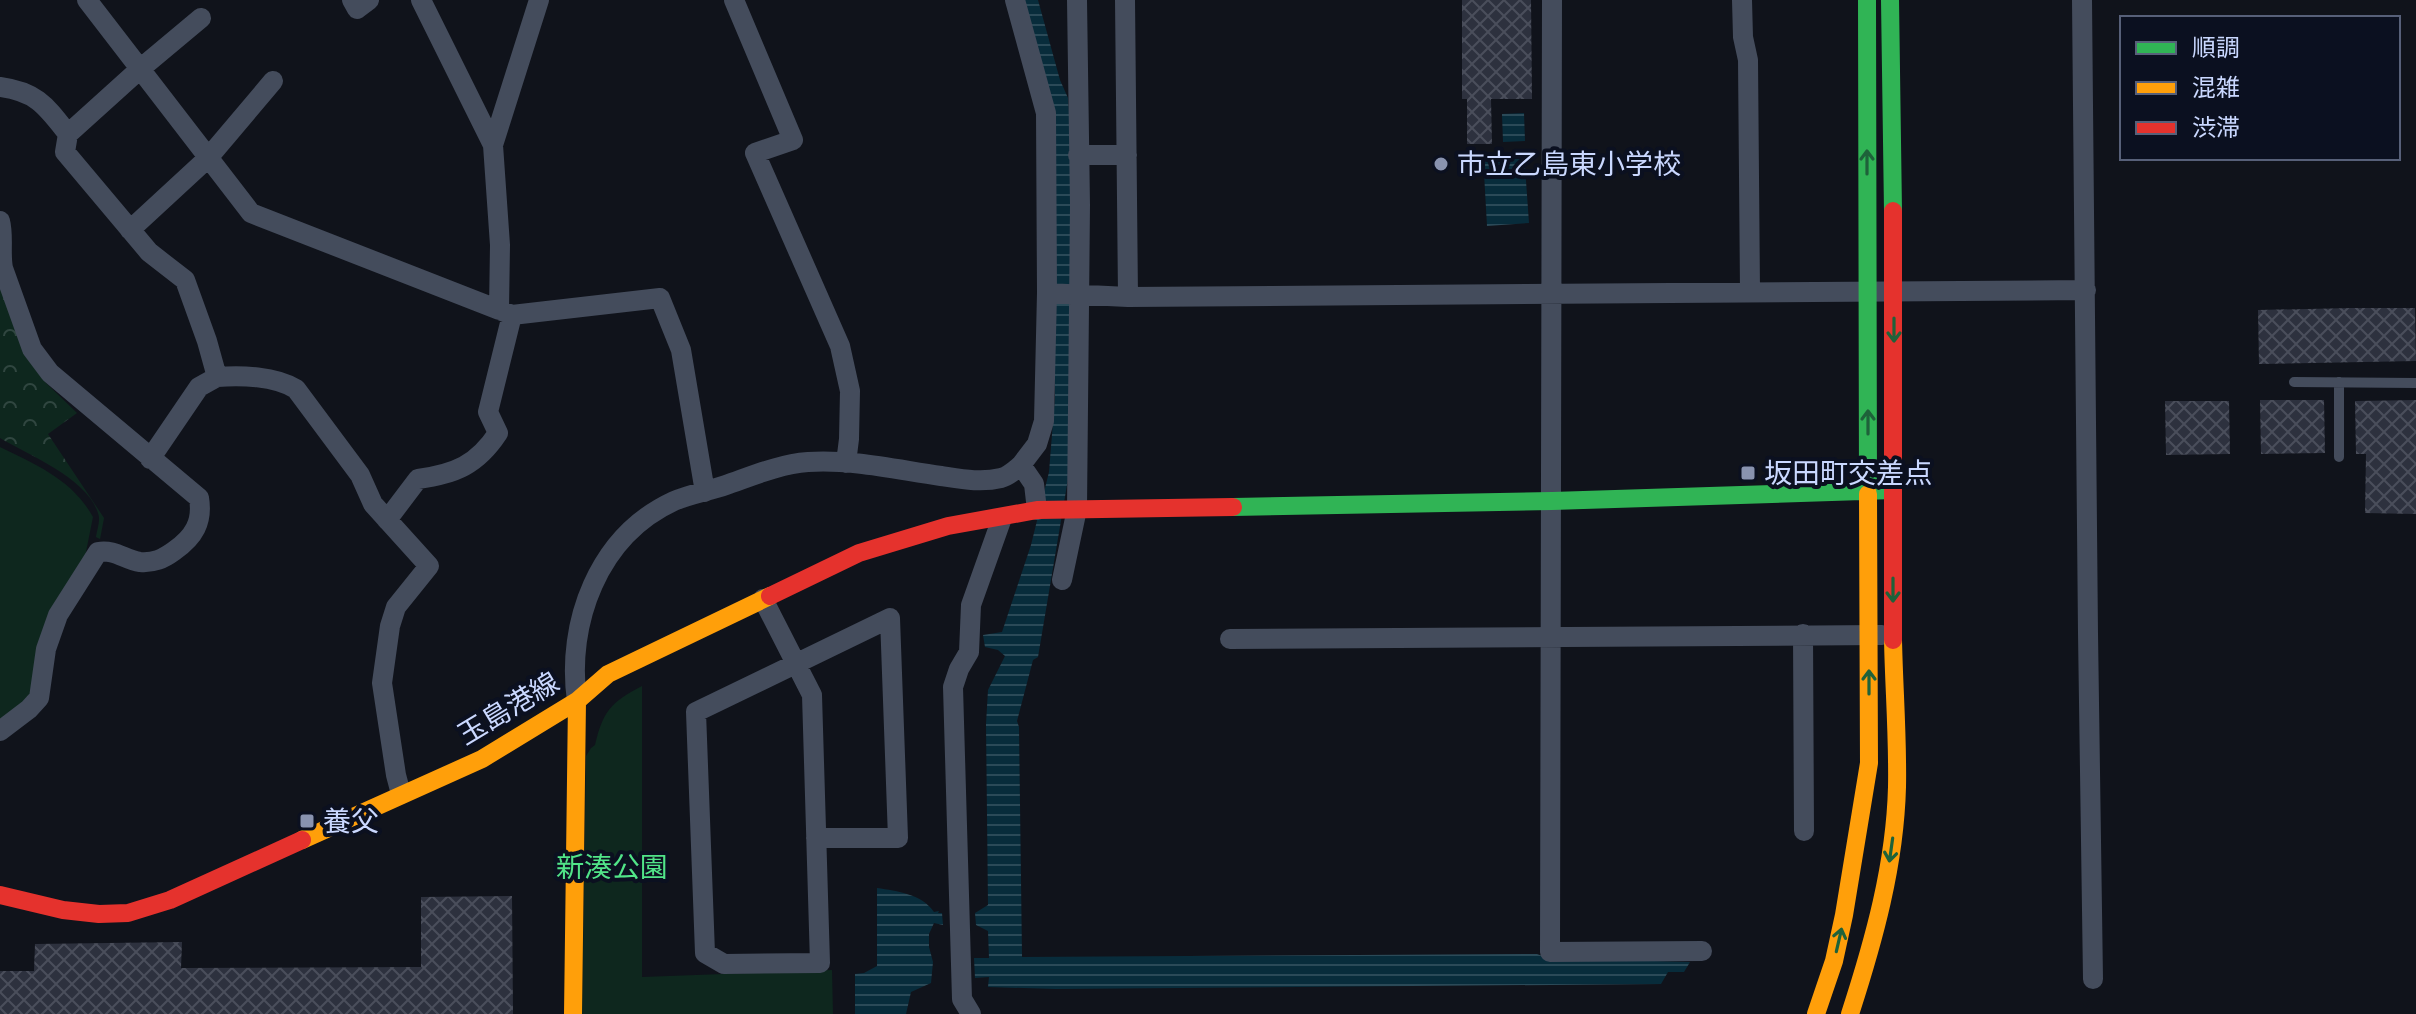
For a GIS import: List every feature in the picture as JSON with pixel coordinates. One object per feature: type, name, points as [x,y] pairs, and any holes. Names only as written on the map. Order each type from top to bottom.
[{"type":"street","points":[[87,0],[251,213],[505,313],[660,298],[681,350],[705,492]]},
{"type":"street","points":[[352,0],[357,9],[369,0]]},
{"type":"street","points":[[421,0],[493,145]]},
{"type":"street","points":[[387,520],[418,479],[460,470],[486,451],[498,433],[488,412],[505,313],[493,145],[539,0]]},
{"type":"street","points":[[734,0],[793,140],[755,153],[840,346],[850,391],[846,463]]},
{"type":"street","points":[[573,1014],[577,701],[573,675],[582,609],[606,560],[625,536],[674,501],[767,471],[806,462],[846,463],[981,481],[1005,477],[1021,465],[1037,444],[1044,421],[1046,113],[1015,0]]},
{"type":"street","points":[[1062,580],[1077,509],[1080,205],[1077,0]]},
{"type":"street","points":[[1125,0],[1128,297]]},
{"type":"street","points":[[1552,0],[1550,952],[1702,951]]},
{"type":"street","points":[[1742,0],[1743,37],[1748,60],[1750,291]]},
{"type":"street","points":[[1816,1014],[1834,961],[1844,915],[1869,763],[1867,0]]},
{"type":"street","points":[[1850,1014],[1875,936],[1892,843],[1897,788],[1893,635],[1894,291],[1890,0]]},
{"type":"street","points":[[2082,0],[2093,979]]},
{"type":"street","points":[[201,18],[68,134],[65,152],[149,252],[185,280],[217,377]]},
{"type":"street","points":[[130,230],[208,158],[273,81]]},
{"type":"street","points":[[0,87],[33,95],[68,134]]},
{"type":"street","points":[[1078,155],[1127,155]]},
{"type":"street","points":[[0,221],[3,268],[32,349],[50,373],[199,498],[201,510],[195,532],[189,540],[163,559],[135,561],[121,554],[98,552],[58,615],[46,649],[39,698],[29,709],[0,728]]},
{"type":"street","points":[[1047,293],[1128,297],[2086,290]]},
{"type":"street","points":[[150,459],[199,387],[217,377],[239,375],[283,381],[296,389],[360,475],[373,504],[429,566],[396,607],[390,626],[382,683],[401,794]]},
{"type":"street","points":[[1021,465],[1034,484],[1037,510]]},
{"type":"street","name":"玉島港線","points":[[0,895],[16,901],[80,912],[128,913],[170,900],[482,759],[577,701],[608,674],[763,599],[859,553],[948,526],[1037,510],[1552,501],[1893,490]]},
{"type":"street","points":[[971,1014],[962,999],[953,687],[969,652],[971,605],[1002,518]]},
{"type":"street","points":[[763,599],[796,664],[812,695],[816,838],[820,963],[724,964],[705,953],[696,712],[796,664],[890,618],[898,838],[816,838]]},
{"type":"street","points":[[1803,634],[1804,831]]},
{"type":"street","points":[[1230,639],[1893,635]]},
{"type":"lane","points":[[2294,382],[2416,383]]},
{"type":"lane","points":[[2339,382],[2339,457]]},
{"type":"green space","points":[[0,281],[20,342],[46,383],[77,413],[48,434],[104,518],[100,539],[96,537],[98,513],[83,489],[56,469],[0,438]]},
{"type":"green space","points":[[0,447],[64,483],[93,517],[85,557],[33,691],[28,699],[0,722]]},
{"type":"green space","name":"新湊公園","points":[[642,686],[642,977],[832,970],[833,1014],[582,1014],[586,756],[595,745],[601,724],[610,709]]},
{"type":"water","points":[[1023,0],[1038,0],[1068,98],[1072,153],[1069,473],[1038,657],[1033,660],[1017,721],[1022,957],[1537,954],[1548,958],[1690,962],[1684,972],[1668,972],[1661,984],[1056,989],[988,987],[989,977],[975,978],[974,958],[989,958],[988,931],[976,925],[975,913],[988,905],[988,690],[1005,656],[998,650],[985,647],[983,635],[1002,632],[1031,545],[1049,472],[1055,397],[1053,304],[1056,286]]},
{"type":"water","points":[[1524,113],[1525,141],[1503,142],[1502,114]]},
{"type":"water","points":[[1524,153],[1529,223],[1487,226],[1483,155]]},
{"type":"water","points":[[877,888],[908,894],[923,901],[934,912],[942,913],[943,925],[934,923],[929,934],[933,962],[931,983],[911,992],[906,1014],[855,1014],[855,974],[877,966]]},
{"type":"building","points":[[1462,0],[1531,0],[1532,99],[1491,99],[1492,144],[1467,144],[1467,99],[1462,99]]},
{"type":"building","points":[[2415,308],[2416,361],[2259,364],[2258,310]]},
{"type":"building","points":[[2260,400],[2324,400],[2325,453],[2261,454]]},
{"type":"building","points":[[2416,400],[2416,514],[2365,513],[2366,454],[2356,454],[2355,401]]},
{"type":"building","points":[[2165,401],[2229,401],[2230,454],[2166,455]]},
{"type":"building","points":[[512,896],[513,1014],[0,1014],[0,971],[34,971],[35,944],[182,942],[181,968],[421,967],[421,897]]},
{"type":"traffic: fast","points":[[1867,0],[1868,494]]},
{"type":"traffic: fast","points":[[1890,0],[1893,211]]},
{"type":"traffic: fast","points":[[1233,507],[1893,490]]},
{"type":"traffic: slow","points":[[1816,1014],[1834,961],[1844,915],[1869,763],[1868,494]]},
{"type":"traffic: slow","points":[[302,840],[482,759],[577,701],[608,674],[770,596]]},
{"type":"traffic: slow","points":[[1850,1014],[1875,930],[1892,845],[1897,769],[1893,640]]},
{"type":"traffic: slow","points":[[573,1014],[577,701]]},
{"type":"traffic: jam","points":[[1893,211],[1893,640]]},
{"type":"traffic: jam","points":[[770,596],[859,553],[948,526],[1037,510],[1233,507]]},
{"type":"traffic: jam","points":[[0,895],[63,910],[128,913],[170,900],[302,840]]},
{"type":"place","name":"市立乙島東小学校","points":[[1441,164]]},
{"type":"place","name":"坂田町交差点","points":[[1748,473]]},
{"type":"place","name":"養父","points":[[307,821]]}]
